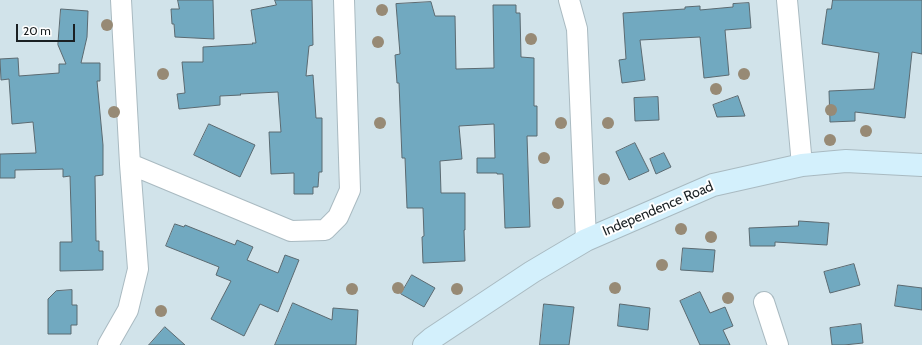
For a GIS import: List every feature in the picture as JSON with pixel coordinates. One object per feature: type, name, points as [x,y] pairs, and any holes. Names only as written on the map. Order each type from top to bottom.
[{"type":"street","points":[[108,345],[128,310],[138,269],[130,164],[121,0]]},
{"type":"street","points":[[130,164],[291,231],[325,230],[338,217],[350,190],[344,0]]},
{"type":"street","points":[[569,0],[577,29],[586,240]]},
{"type":"street","points":[[787,0],[802,165]]},
{"type":"street","name":"Independence Road","points":[[424,345],[532,272],[586,240],[713,185],[802,165],[846,161],[922,165]]},
{"type":"street","points":[[764,302],[778,345]]},
{"type":"building","points":[[178,0],[213,0],[214,39],[175,37],[171,9],[179,9]]},
{"type":"building","points":[[275,0],[312,0],[313,45],[309,46],[306,76],[313,75],[316,118],[322,118],[322,172],[319,172],[318,187],[313,187],[313,194],[294,194],[294,173],[271,174],[269,132],[281,132],[278,92],[220,96],[220,105],[179,109],[177,94],[185,93],[182,62],[203,62],[203,47],[256,43],[251,10],[276,5]]},
{"type":"building","points":[[833,0],[922,0],[922,54],[912,52],[905,118],[855,112],[855,121],[830,122],[829,91],[874,89],[879,53],[822,44],[827,9],[831,9]]},
{"type":"building","points":[[431,2],[435,16],[455,16],[456,69],[494,68],[493,5],[516,5],[516,13],[520,13],[521,57],[534,58],[534,106],[537,106],[537,136],[527,136],[530,227],[505,228],[503,174],[477,173],[477,158],[495,158],[494,124],[459,126],[462,159],[440,161],[441,193],[465,193],[465,261],[423,263],[423,208],[407,208],[405,158],[402,158],[399,83],[397,83],[395,55],[400,54],[396,4]]},
{"type":"building","points":[[749,3],[751,28],[725,30],[729,75],[704,78],[700,37],[640,40],[645,80],[622,83],[619,60],[626,59],[623,13],[685,9],[685,7],[700,6],[700,10],[733,7],[733,4]]},
{"type":"building","points":[[61,9],[88,11],[87,37],[81,63],[100,63],[100,81],[97,81],[103,145],[103,175],[95,176],[96,241],[99,241],[99,251],[103,251],[103,270],[60,271],[60,242],[72,242],[70,176],[63,177],[63,169],[15,170],[15,178],[0,178],[0,154],[36,153],[33,122],[12,124],[9,79],[1,80],[0,59],[18,58],[19,76],[59,73],[59,64],[66,64],[58,45]]},
{"type":"building","points":[[738,96],[745,116],[717,117],[713,105]]},
{"type":"building","points":[[658,97],[659,120],[635,121],[634,98]]},
{"type":"building","points":[[209,124],[255,145],[240,177],[194,155]]},
{"type":"building","points":[[635,143],[649,171],[629,180],[616,152]]},
{"type":"building","points":[[664,153],[671,167],[656,174],[650,159]]},
{"type":"building","points":[[799,221],[829,223],[827,245],[775,242],[775,246],[750,246],[749,228],[798,226]]},
{"type":"building","points":[[175,224],[184,227],[185,225],[235,245],[237,240],[253,247],[247,260],[278,273],[285,255],[299,260],[278,312],[260,304],[244,336],[211,319],[231,281],[216,275],[219,267],[166,246]]},
{"type":"building","points":[[683,248],[715,250],[713,272],[681,270]]},
{"type":"building","points":[[854,264],[860,285],[830,293],[824,272]]},
{"type":"building","points":[[412,275],[435,288],[424,307],[401,294]]},
{"type":"building","points":[[898,285],[922,288],[922,310],[895,306]]},
{"type":"building","points":[[72,290],[72,305],[77,305],[77,325],[71,325],[71,334],[48,334],[48,299],[56,291]]},
{"type":"building","points":[[700,292],[710,313],[725,307],[733,326],[723,330],[730,345],[700,345],[680,301]]},
{"type":"building","points":[[293,303],[332,320],[333,308],[358,310],[356,345],[275,345]]},
{"type":"building","points":[[544,304],[574,307],[569,345],[540,345]]},
{"type":"building","points":[[620,304],[650,308],[648,330],[618,326]]},
{"type":"building","points":[[861,324],[863,343],[832,345],[830,328]]},
{"type":"building","points":[[165,327],[185,345],[149,345]]}]
